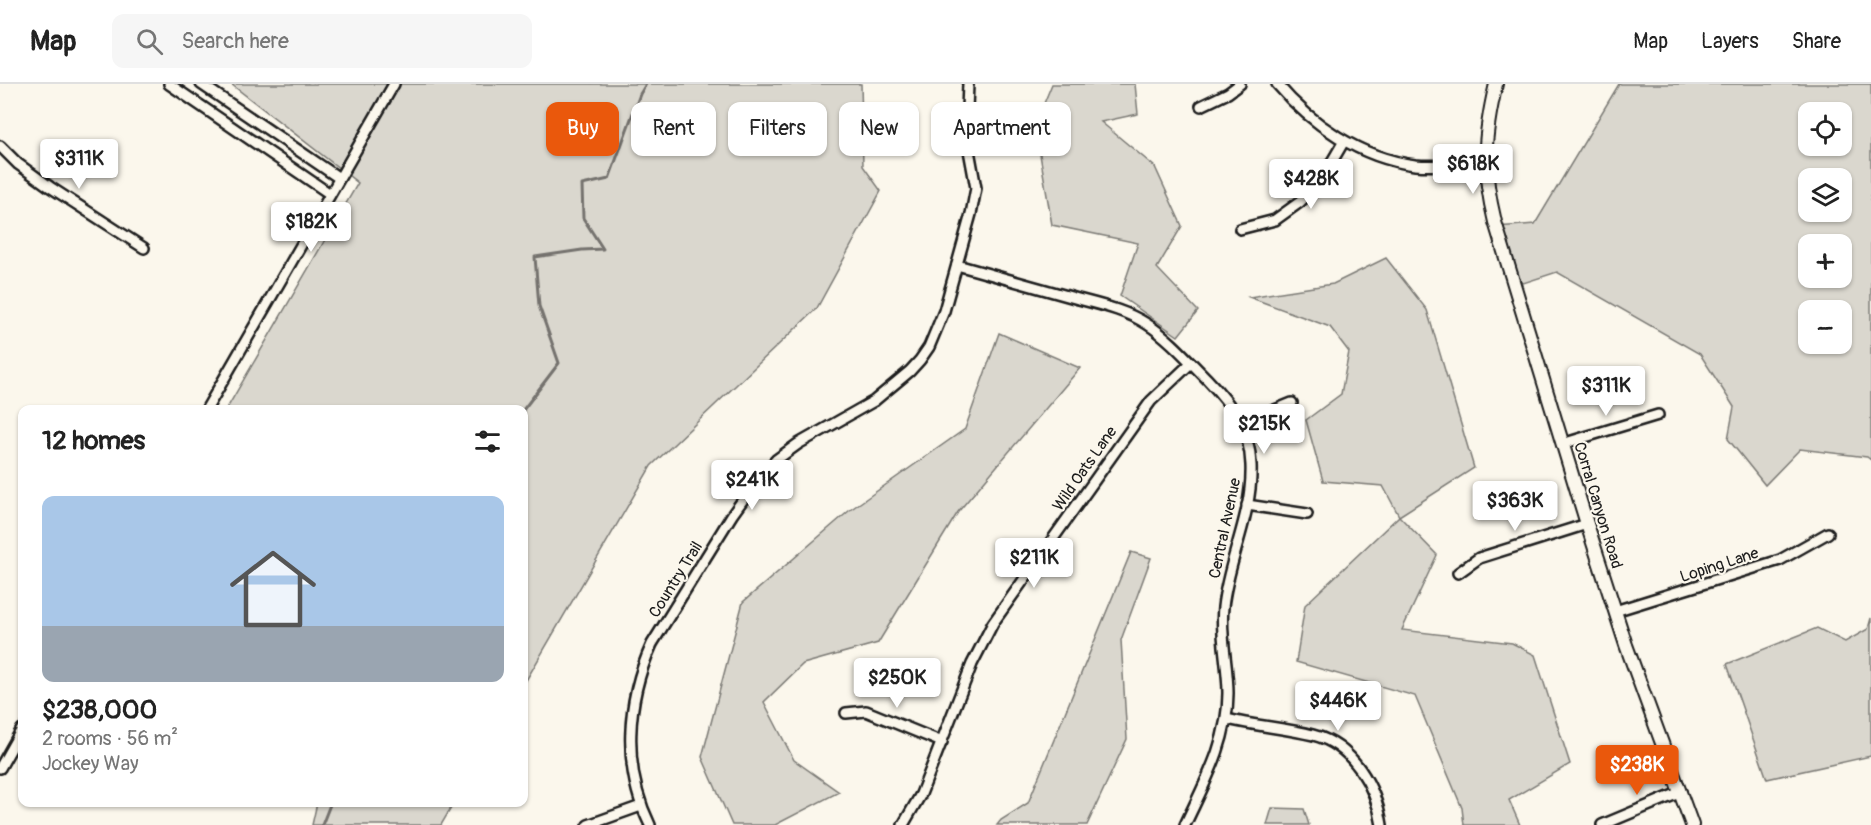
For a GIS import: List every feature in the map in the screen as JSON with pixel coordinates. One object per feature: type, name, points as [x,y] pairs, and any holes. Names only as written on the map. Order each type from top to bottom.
[{"type":"main road","name":"Corral Canyon Road","points":[[1496,84],[1485,137],[1484,163],[1495,222],[1626,645],[1692,825]]},
{"type":"street","points":[[169,84],[330,194]]},
{"type":"street","points":[[201,84],[339,178]]},
{"type":"street","points":[[209,405],[394,84]]},
{"type":"street","name":"Country Trail","points":[[650,825],[641,806],[632,759],[631,727],[636,688],[652,644],[732,515],[757,480],[776,460],[798,444],[874,401],[903,377],[929,348],[945,311],[976,188],[966,134],[968,84]]},
{"type":"street","points":[[1201,106],[1228,93],[1239,84]]},
{"type":"street","points":[[1277,84],[1303,113],[1322,127],[1344,141],[1387,159],[1414,165],[1484,163]]},
{"type":"street","points":[[1240,229],[1275,220],[1300,202],[1320,182],[1344,141]]},
{"type":"street","points":[[0,146],[18,164],[50,187],[144,248]]},
{"type":"street","name":"Central Avenue","points":[[957,265],[1132,316],[1155,330],[1191,363],[1226,400],[1242,424],[1249,444],[1251,466],[1247,505],[1223,607],[1228,692],[1227,719],[1219,751],[1185,825]]},
{"type":"street","name":"Wild Oats Lane","points":[[903,825],[921,794],[972,664],[993,623],[1151,400],[1191,363]]},
{"type":"street","points":[[1242,424],[1292,403]]},
{"type":"street","points":[[1562,444],[1658,415]]},
{"type":"street","points":[[1247,505],[1307,514]]},
{"type":"street","points":[[1458,573],[1479,558],[1587,524]]},
{"type":"street","name":"Loping Lane","points":[[1615,611],[1780,560],[1828,533]]},
{"type":"street","points":[[846,713],[866,711],[942,741]]},
{"type":"street","points":[[1227,719],[1315,735],[1335,746],[1352,760],[1366,777],[1376,799],[1382,825]]},
{"type":"street","points":[[0,768],[18,736]]},
{"type":"street","points":[[1602,825],[1681,792]]},
{"type":"street","points":[[588,825],[641,806]]},
{"type":"shaded area","points":[[231,84],[861,84],[861,102],[839,102],[839,156],[863,156],[863,166],[881,191],[817,308],[651,466],[528,677],[528,405],[229,405],[358,183]]},
{"type":"shaded area","points":[[1052,84],[1135,84],[1138,114],[1101,122],[1155,167],[1182,226],[1157,268],[1198,311],[1178,336],[1120,296],[1138,243],[1052,225],[1040,156],[1071,156],[1071,102],[1045,102]]},
{"type":"shaded area","points":[[1619,84],[1871,84],[1871,460],[1867,457],[1800,449],[1765,485],[1728,439],[1734,407],[1700,354],[1557,272],[1514,286],[1496,227],[1535,224]]},
{"type":"shaded area","points":[[1386,258],[1427,310],[1474,468],[1399,516],[1383,486],[1323,481],[1306,420],[1341,394],[1349,352],[1330,327],[1249,297],[1333,284]]},
{"type":"shaded area","points":[[999,333],[1080,368],[958,512],[878,643],[803,664],[764,702],[794,760],[839,792],[775,825],[732,825],[702,757],[743,602],[850,510],[965,429]]},
{"type":"shaded area","points":[[1399,516],[1437,555],[1402,630],[1512,643],[1535,655],[1570,764],[1509,800],[1520,825],[1464,825],[1462,808],[1415,696],[1296,662],[1305,605]]},
{"type":"shaded area","points":[[1131,552],[1151,558],[1121,640],[1127,739],[1087,825],[997,825],[1028,803]]},
{"type":"shaded area","points":[[1871,618],[1871,756],[1767,779],[1727,664],[1817,628],[1845,642],[1868,629]]},
{"type":"shaded area","points":[[316,807],[452,807],[441,825],[312,825]]},
{"type":"shaded area","points":[[1272,808],[1304,809],[1309,825],[1267,825]]},
{"type":"waterway","points":[[527,405],[559,363],[539,306],[535,257],[603,249],[583,218],[582,185],[609,179],[640,94],[646,84]]},
{"type":"waterway","points":[[322,825],[329,807]]}]
